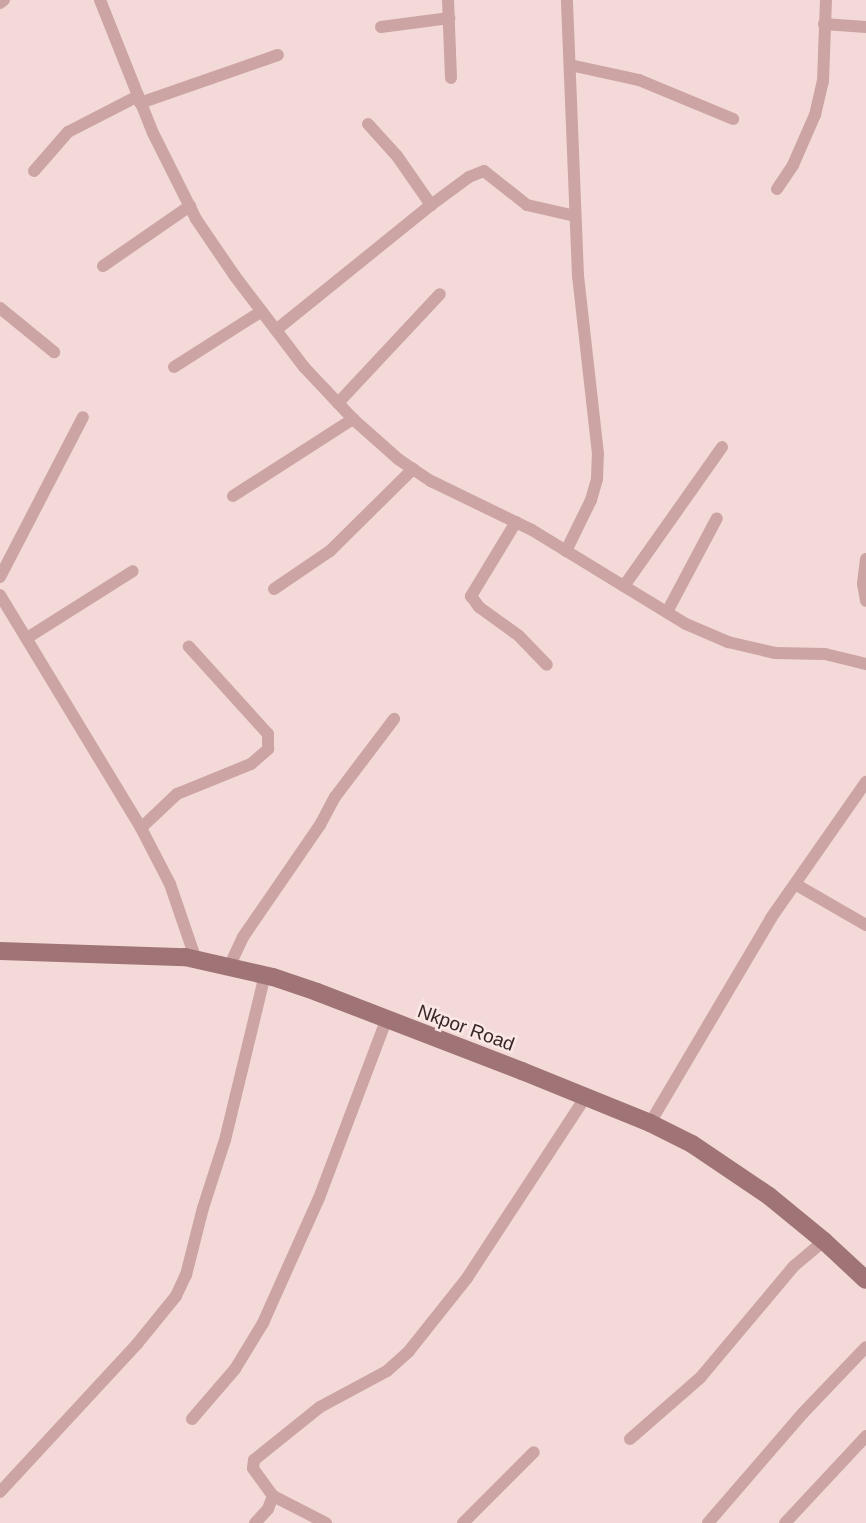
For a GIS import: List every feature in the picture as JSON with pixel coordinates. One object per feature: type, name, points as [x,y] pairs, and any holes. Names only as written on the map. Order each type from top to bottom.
[{"type":"street","points":[[0,3],[4,0]]},
{"type":"street","points":[[100,0],[139,99],[190,206],[304,368],[353,419],[431,481],[516,522],[667,612],[728,642],[775,653],[825,654],[866,664]]},
{"type":"street","points":[[448,0],[451,78]]},
{"type":"street","points":[[566,551],[591,500],[597,478],[598,454],[579,289],[567,0]]},
{"type":"street","points":[[778,189],[793,165],[815,116],[823,81],[826,0]]},
{"type":"street","points":[[381,27],[449,18]]},
{"type":"street","points":[[824,24],[866,27]]},
{"type":"street","points":[[34,172],[68,132],[139,99],[278,55]]},
{"type":"street","points":[[570,65],[639,80],[733,119]]},
{"type":"street","points":[[368,124],[397,156],[430,205]]},
{"type":"street","points":[[276,330],[430,205],[469,177],[484,171],[527,205],[575,216]]},
{"type":"street","points":[[103,266],[190,206]]},
{"type":"street","points":[[338,403],[440,294]]},
{"type":"street","points":[[0,308],[54,352]]},
{"type":"street","points":[[174,367],[262,311]]},
{"type":"street","points":[[0,577],[83,417]]},
{"type":"street","points":[[233,496],[353,419]]},
{"type":"street","points":[[624,586],[722,447]]},
{"type":"street","points":[[274,589],[330,551],[413,469]]},
{"type":"street","points":[[667,612],[717,518]]},
{"type":"street","points":[[516,522],[471,596],[479,607],[519,636],[547,665]]},
{"type":"street","points":[[866,559],[863,584],[866,601]]},
{"type":"street","points":[[27,638],[133,571]]},
{"type":"street","points":[[0,595],[141,828],[170,884],[197,960]]},
{"type":"street","points":[[141,828],[177,794],[251,764],[268,749],[268,734],[189,647]]},
{"type":"street","points":[[229,967],[243,937],[320,825],[335,797],[394,719]]},
{"type":"street","points":[[650,1123],[758,940],[866,782]]},
{"type":"street","points":[[795,884],[866,926]]},
{"type":"street","name":"Nkpor Road","points":[[0,951],[127,954],[197,960],[265,975],[523,1071],[650,1123],[730,1167],[824,1241],[866,1280]]},
{"type":"street","points":[[0,1492],[137,1344],[176,1296],[186,1275],[203,1208],[225,1140],[265,975]]},
{"type":"street","points":[[192,1419],[235,1369],[263,1323],[324,1186],[386,1021]]},
{"type":"street","points":[[326,1523],[273,1496],[253,1468],[254,1460],[320,1407],[387,1371],[409,1351],[467,1278],[585,1098]]},
{"type":"street","points":[[629,1439],[700,1378],[794,1266],[824,1241]]},
{"type":"street","points":[[708,1523],[803,1413],[866,1347]]},
{"type":"street","points":[[785,1523],[866,1436]]},
{"type":"street","points":[[464,1523],[534,1452]]},
{"type":"street","points":[[255,1523],[268,1509],[273,1496]]}]
